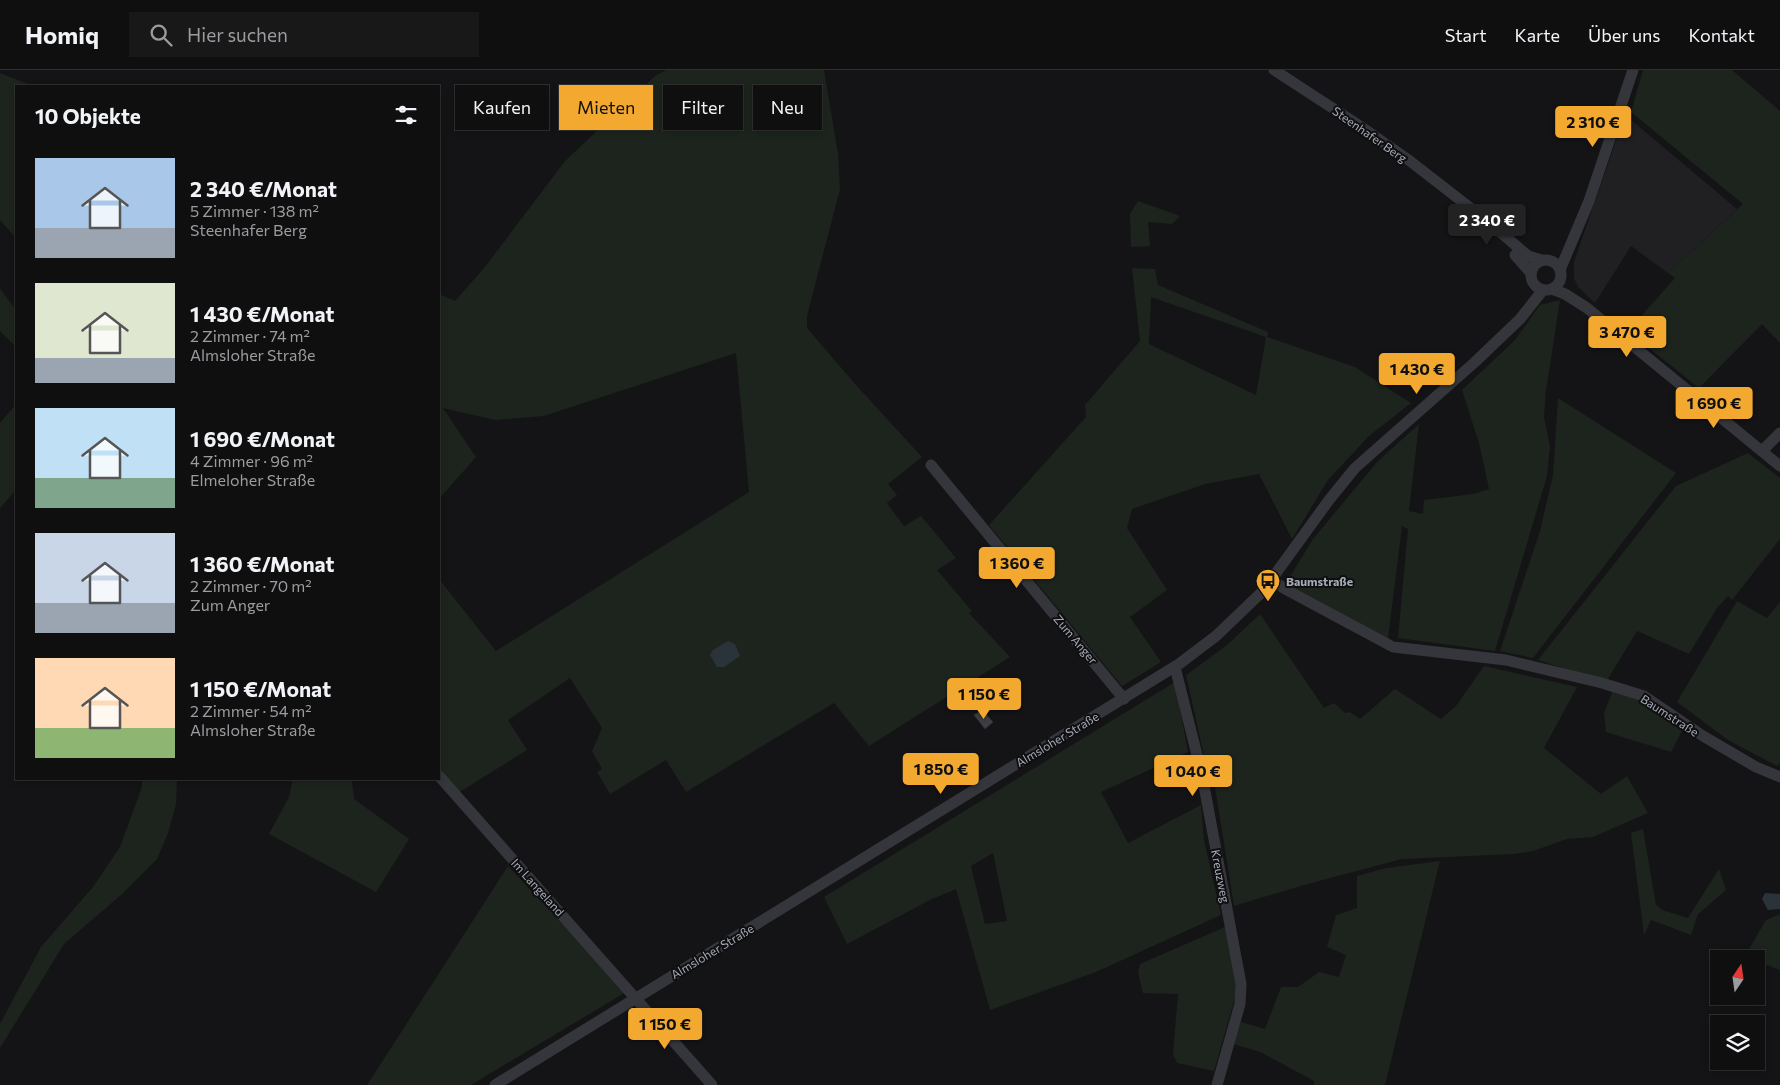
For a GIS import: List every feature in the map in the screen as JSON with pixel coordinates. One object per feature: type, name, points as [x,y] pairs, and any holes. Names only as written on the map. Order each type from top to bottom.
[{"type":"street","name":"Steenhafer Berg","points":[[1274,70],[1388,145],[1491,224],[1528,256],[1546,260],[1561,274],[1587,308]]},
{"type":"street","points":[[1540,284],[1561,274],[1633,70]]},
{"type":"street","name":"Steenhafer Berg","points":[[1462,203],[1524,262],[1540,284]]},
{"type":"street","points":[[1576,235],[1546,260],[1533,267],[1540,284],[1565,294],[1587,308],[1780,466]]},
{"type":"street","name":"Almsloher Straße","points":[[495,1085],[1175,668],[1250,606],[1272,580],[1329,500],[1355,468],[1475,362],[1496,340],[1528,296],[1540,284]]},
{"type":"street","points":[[1762,451],[1780,434]]},
{"type":"street","name":"Zum Anger","points":[[931,465],[1124,699]]},
{"type":"street","name":"Baumstraße","points":[[1272,580],[1285,589],[1393,647],[1506,660],[1602,683],[1644,696],[1703,736],[1778,774]]},
{"type":"street","name":"Kreuzweg","points":[[1175,668],[1202,775],[1241,984],[1240,1004],[1217,1085]]},
{"type":"street","name":"Im Langeland","points":[[440,777],[712,1085]]},
{"type":"shaded area","points":[[666,70],[824,70],[838,154],[840,189],[807,316],[807,328],[922,457],[888,484],[897,495],[887,503],[904,526],[921,516],[956,558],[937,570],[972,611],[969,613],[1010,657],[869,746],[834,703],[686,792],[666,760],[610,794],[597,772],[602,769],[592,751],[602,728],[570,678],[508,720],[527,750],[458,793],[440,772],[440,580],[496,651],[749,492],[736,353],[544,416],[495,420],[443,408],[476,457],[440,498],[440,294],[455,301],[485,267],[565,161],[598,130],[653,130],[653,85],[645,85],[655,76]]},
{"type":"shaded area","points":[[1643,70],[1732,70],[1780,111],[1780,343],[1762,324],[1699,388],[1628,331],[1675,278],[1668,273],[1743,204],[1631,112]]},
{"type":"shaded area","points":[[0,73],[30,85],[15,85],[15,237],[0,220]]},
{"type":"shaded area","points":[[1625,115],[1737,209],[1668,273],[1631,246],[1595,303],[1578,287],[1574,278],[1574,262]]},
{"type":"shaded area","points":[[1138,201],[1180,216],[1172,224],[1148,222],[1150,246],[1131,247],[1130,214]]},
{"type":"shaded area","points":[[1132,268],[1155,269],[1158,285],[1268,332],[1267,337],[1355,367],[1411,403],[1369,436],[1328,480],[1292,539],[1259,474],[1205,484],[1132,509],[1127,528],[1167,590],[1130,617],[1161,662],[1122,686],[989,525],[1086,417],[1085,405],[1140,341]],"holes":[[[1151,297],[1266,337],[1256,395],[1149,344]]]},
{"type":"shaded area","points":[[0,289],[15,309],[15,346],[0,331]]},
{"type":"shaded area","points":[[1560,300],[1546,391],[1544,417],[1550,447],[1547,476],[1495,651],[1398,638],[1408,529],[1402,526],[1388,639],[1286,583],[1313,539],[1378,461],[1419,424],[1409,511],[1423,514],[1424,500],[1473,494],[1489,489],[1479,443],[1462,390],[1515,340],[1540,305]]},
{"type":"shaded area","points":[[1558,398],[1676,473],[1533,658],[1500,651],[1540,531],[1553,475]]},
{"type":"shaded area","points":[[15,405],[15,491],[0,508],[0,423]]},
{"type":"shaded area","points":[[1748,453],[1780,478],[1780,539],[1732,600],[1728,596],[1717,608],[1689,654],[1637,631],[1606,682],[1538,660],[1676,486]]},
{"type":"shaded area","points":[[1737,601],[1767,618],[1780,602],[1780,763],[1777,766],[1728,740],[1677,702]]},
{"type":"shaded area","points":[[1260,614],[1324,708],[1334,703],[1345,713],[1350,712],[1360,719],[1395,689],[1441,719],[1456,706],[1484,666],[1577,687],[1544,748],[1601,794],[1627,776],[1648,813],[1593,837],[1567,839],[1533,851],[1514,854],[1402,859],[1234,906],[1215,787],[1207,769],[1186,675],[1227,645]]},
{"type":"shaded area","points":[[728,641],[735,644],[740,656],[724,667],[717,667],[710,655],[713,650]]},
{"type":"shaded area","points":[[1175,682],[1188,752],[1101,792],[1128,843],[1201,805],[1204,840],[1221,915],[1096,972],[990,1010],[956,889],[930,900],[847,944],[824,897]],"holes":[[[993,853],[1007,921],[985,924],[971,866]]]},
{"type":"shaded area","points":[[1613,690],[1639,698],[1683,729],[1671,752],[1606,732],[1604,713]]},
{"type":"shaded area","points":[[142,780],[177,780],[176,804],[168,833],[157,859],[122,894],[64,944],[0,1048],[0,1024],[41,947],[93,887],[120,847],[142,787]]},
{"type":"shaded area","points":[[293,780],[349,780],[352,782],[354,799],[409,839],[376,892],[269,834],[289,797]]},
{"type":"shaded area","points":[[1643,829],[1656,905],[1662,910],[1688,918],[1719,869],[1726,890],[1698,914],[1691,935],[1651,920],[1644,935],[1631,833]]},
{"type":"shaded area","points":[[1440,861],[1385,1085],[1314,1085],[1314,1081],[1260,1052],[1233,1044],[1241,1022],[1265,1029],[1281,987],[1298,987],[1319,972],[1339,977],[1346,955],[1327,947],[1336,915],[1357,908],[1357,876],[1386,868]]},
{"type":"shaded area","points":[[508,866],[626,992],[471,1085],[367,1085]]},
{"type":"shaded area","points":[[1765,893],[1780,894],[1780,909],[1768,910],[1762,899]]},
{"type":"shaded area","points":[[1780,914],[1780,970],[1765,964],[1765,950],[1748,950],[1766,920]]},
{"type":"shaded area","points":[[1225,927],[1235,975],[1236,994],[1214,1071],[1177,1063],[1173,1054],[1178,994],[1143,993],[1138,973],[1140,964]]},
{"type":"building","points":[[979,712],[982,715],[985,713],[993,722],[985,729],[974,715]]},
{"type":"place","name":"Baumstraße","points":[[1268,602]]}]
